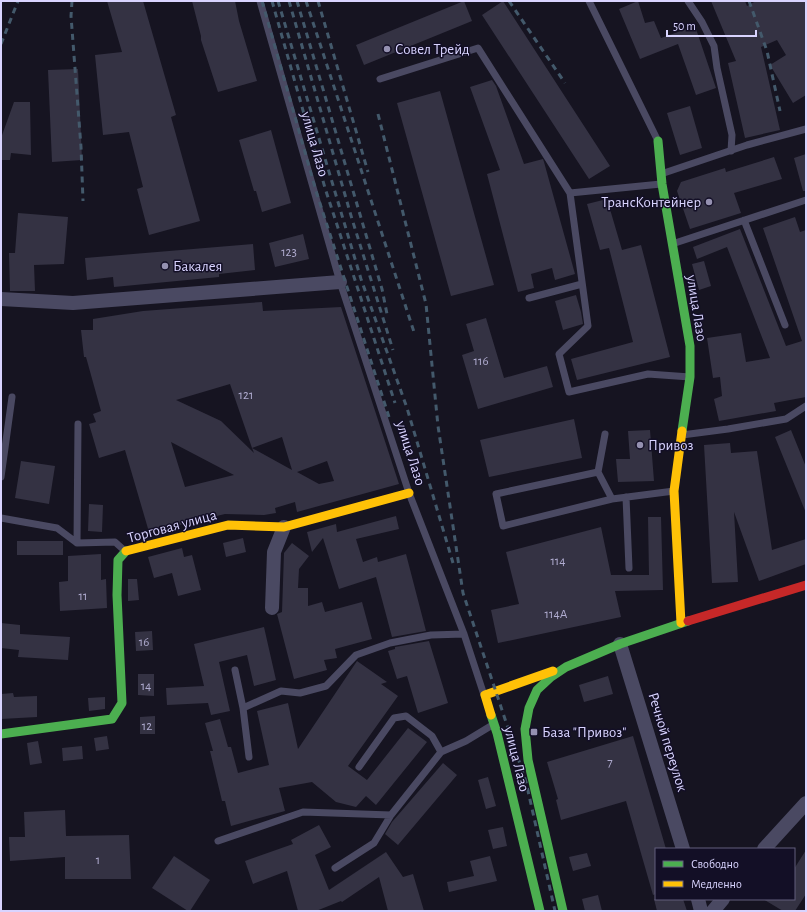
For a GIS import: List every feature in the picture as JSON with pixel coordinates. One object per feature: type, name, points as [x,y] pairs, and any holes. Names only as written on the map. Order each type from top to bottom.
[{"type":"street","name":"улица Лазо","points":[[658,141],[662,184],[690,346],[690,377],[674,491],[681,623]]},
{"type":"street","points":[[1,299],[73,303],[340,282]]},
{"type":"street","name":"Торговая улица","points":[[1,734],[112,719],[122,703],[117,595],[118,560],[125,551],[228,525],[284,527],[409,493]]},
{"type":"street","points":[[272,608],[274,552],[284,527]]},
{"type":"street","name":"улица Лазо","points":[[563,911],[528,760],[525,728],[528,708],[537,690],[551,677],[566,667],[620,644],[681,623],[806,585]]},
{"type":"street","name":"Речной переулок","points":[[620,644],[683,848]]},
{"type":"street","points":[[485,696],[566,667]]},
{"type":"street","name":"улица Лазо","points":[[485,696],[494,724],[540,911]]},
{"type":"street","points":[[765,848],[804,807]]},
{"type":"street","points":[[698,900],[701,911]]},
{"type":"street","points":[[713,911],[721,900]]},
{"type":"lane","name":"улица Лазо","points":[[260,1],[340,282],[409,493],[464,634],[485,696]]},
{"type":"lane","points":[[589,1],[658,141]]},
{"type":"lane","points":[[688,1],[702,22],[714,46],[717,68],[732,135],[731,150]]},
{"type":"lane","points":[[380,79],[478,48],[570,193],[588,326],[559,354],[569,392],[648,374],[690,377]]},
{"type":"lane","points":[[661,174],[747,145],[806,129]]},
{"type":"lane","points":[[570,193],[662,184]]},
{"type":"lane","points":[[672,244],[806,200]]},
{"type":"lane","points":[[744,220],[785,324]]},
{"type":"lane","points":[[529,298],[582,284]]},
{"type":"lane","points":[[1,477],[12,397]]},
{"type":"lane","points":[[682,435],[786,419],[806,406]]},
{"type":"lane","points":[[77,543],[78,424]]},
{"type":"lane","points":[[605,434],[598,472],[612,499]]},
{"type":"lane","points":[[598,472],[496,494],[503,526],[612,499],[674,491]]},
{"type":"lane","points":[[626,497],[629,568]]},
{"type":"lane","points":[[1,518],[57,528],[77,543],[115,542],[125,551]]},
{"type":"lane","points":[[243,708],[281,691],[300,693],[326,686],[356,655],[390,643],[431,635],[464,634]]},
{"type":"lane","points":[[235,670],[243,708],[249,757]]},
{"type":"lane","points":[[359,767],[394,718],[406,716],[432,736],[441,752]]},
{"type":"lane","points":[[335,868],[374,843],[391,815],[441,752],[466,741],[494,724]]},
{"type":"lane","points":[[218,841],[303,812],[391,815]]},
{"type":"building","points":[[107,1],[143,1],[176,115],[171,117],[200,221],[149,235],[137,189],[143,187],[129,132],[103,135],[95,55],[122,52]]},
{"type":"building","points":[[192,1],[235,1],[239,21],[257,81],[218,92],[201,40]]},
{"type":"building","points":[[464,1],[472,21],[364,65],[356,45]]},
{"type":"building","points":[[503,1],[610,166],[589,179],[482,15]]},
{"type":"building","points":[[638,1],[645,23],[654,21],[661,38],[695,26],[716,88],[696,95],[678,44],[640,59],[619,9]]},
{"type":"building","points":[[711,1],[745,1],[747,6],[756,1],[806,1],[806,95],[793,103],[770,65],[786,55],[777,40],[761,47],[780,130],[745,138],[728,63],[736,61]]},
{"type":"building","points":[[78,69],[82,160],[52,162],[48,70]]},
{"type":"building","points":[[492,80],[496,86],[524,164],[543,159],[575,274],[555,280],[552,268],[531,274],[534,288],[518,292],[487,174],[500,170],[470,87]]},
{"type":"building","points":[[440,91],[494,285],[451,296],[397,103]]},
{"type":"building","points":[[14,102],[30,102],[31,155],[11,153],[10,160],[1,160],[1,138]]},
{"type":"building","points":[[690,106],[702,148],[680,155],[667,113]]},
{"type":"building","points":[[271,130],[291,203],[262,212],[256,191],[254,191],[239,140]]},
{"type":"building","points":[[806,154],[806,191],[803,191],[794,158]]},
{"type":"building","name":"ТрансКонтейнер","points":[[774,157],[782,179],[734,193],[741,213],[690,229],[677,191],[681,182],[725,168],[726,172]]},
{"type":"building","points":[[607,199],[622,250],[641,245],[670,357],[577,380],[571,359],[633,342],[609,248],[600,250],[587,204]]},
{"type":"building","points":[[18,213],[68,217],[64,264],[34,265],[35,291],[10,291],[9,253],[15,253]]},
{"type":"building","points":[[795,217],[800,232],[806,230],[806,397],[774,403],[776,411],[719,421],[714,399],[722,396],[720,377],[713,378],[707,338],[741,333],[746,362],[770,358],[727,247],[697,259],[693,247],[740,229],[786,346],[802,341],[763,228]]},
{"type":"building","points":[[303,234],[309,259],[275,267],[269,243]]},
{"type":"building","name":"Бакалея","points":[[253,244],[255,270],[219,274],[219,277],[114,287],[113,277],[87,280],[85,258]]},
{"type":"building","points":[[704,261],[711,286],[699,290],[692,264]]},
{"type":"building","points":[[576,295],[583,324],[563,330],[555,301]]},
{"type":"building","points":[[262,302],[263,311],[341,307],[399,484],[297,512],[295,502],[275,508],[276,513],[264,515],[225,514],[171,527],[170,525],[149,532],[125,450],[99,458],[89,424],[96,422],[93,414],[101,411],[86,357],[84,357],[81,330],[93,330],[93,319],[143,311]],"holes":[[[230,384],[254,453],[221,421],[176,400]],[[282,437],[292,470],[252,448]],[[171,442],[234,475],[185,487]],[[327,461],[334,481],[319,484],[297,472]]]},
{"type":"building","points":[[486,318],[504,378],[547,366],[553,387],[478,409],[462,355],[474,351],[466,324]]},
{"type":"building","points":[[574,419],[582,458],[489,477],[480,440]]},
{"type":"building","name":"Привоз","points":[[650,430],[654,481],[618,482],[616,459],[630,459],[628,431]]},
{"type":"building","points":[[791,430],[806,467],[806,513],[775,437]]},
{"type":"building","points":[[730,443],[731,453],[757,451],[772,550],[806,539],[806,564],[759,581],[734,512],[738,582],[712,583],[704,445]]},
{"type":"building","points":[[21,461],[55,466],[49,504],[15,498]]},
{"type":"building","points":[[89,504],[103,505],[102,532],[88,531]]},
{"type":"building","points":[[396,516],[399,529],[356,539],[363,562],[377,557],[378,562],[406,554],[426,631],[392,637],[376,577],[339,589],[323,538],[312,552],[307,532],[336,524],[337,532]]},
{"type":"building","points":[[648,517],[661,517],[663,590],[615,591],[621,617],[498,643],[491,610],[519,604],[506,552],[601,527],[611,575],[649,575]]},
{"type":"building","points":[[243,538],[246,552],[226,557],[223,543]]},
{"type":"building","points":[[17,541],[63,541],[63,555],[17,555]]},
{"type":"building","points":[[292,543],[309,556],[299,569],[298,588],[308,588],[308,606],[322,602],[325,612],[362,602],[372,639],[335,649],[337,658],[324,660],[327,670],[294,679],[277,614],[282,612],[284,553]]},
{"type":"building","points":[[182,548],[184,557],[192,555],[201,590],[178,596],[172,573],[154,578],[148,557]]},
{"type":"building","points":[[101,554],[101,580],[106,579],[107,608],[60,611],[59,582],[68,581],[68,556]]},
{"type":"building","points":[[128,579],[137,579],[139,600],[128,601]]},
{"type":"building","points":[[1,623],[20,625],[20,634],[70,637],[68,660],[18,657],[19,650],[1,648]]},
{"type":"building","points":[[264,627],[276,680],[254,686],[247,655],[219,662],[230,711],[211,715],[208,703],[167,705],[166,688],[204,686],[194,644]]},
{"type":"building","points":[[152,631],[153,650],[136,651],[135,632]]},
{"type":"building","points":[[429,641],[448,703],[418,713],[407,676],[397,679],[388,651],[395,649],[395,647]]},
{"type":"building","points":[[357,661],[387,682],[381,684],[398,696],[348,766],[367,780],[408,728],[427,742],[376,805],[366,796],[356,807],[336,802],[312,782],[279,788],[285,811],[231,826],[225,801],[222,801],[210,751],[213,751],[205,723],[220,719],[228,747],[231,747],[238,773],[269,765],[257,711],[288,703],[298,749]]},
{"type":"building","points":[[138,674],[154,674],[154,696],[138,695]]},
{"type":"building","points":[[608,676],[613,694],[584,702],[579,685]]},
{"type":"building","points":[[13,693],[14,697],[37,696],[37,717],[1,719],[1,694]]},
{"type":"building","points":[[105,697],[105,709],[89,711],[88,698]]},
{"type":"building","points":[[155,716],[155,734],[140,734],[140,717]]},
{"type":"building","points":[[107,736],[109,749],[96,751],[94,738]]},
{"type":"building","points":[[633,736],[666,848],[655,848],[655,894],[653,895],[626,801],[561,820],[556,800],[558,799],[547,762]]},
{"type":"building","points":[[38,741],[42,763],[30,765],[27,743]]},
{"type":"building","points":[[82,746],[83,759],[63,761],[62,748]]},
{"type":"building","points":[[443,763],[457,775],[398,845],[385,834],[392,822]]},
{"type":"building","points":[[488,777],[496,806],[486,809],[478,780]]},
{"type":"building","points":[[65,810],[66,836],[129,835],[131,879],[65,879],[65,857],[10,861],[9,837],[25,837],[24,812]]},
{"type":"building","points":[[319,825],[331,847],[315,855],[329,890],[386,852],[403,877],[413,874],[424,911],[388,911],[379,877],[342,902],[341,901],[316,911],[298,911],[287,871],[253,884],[245,861],[293,844],[291,840]]},
{"type":"building","points":[[503,827],[507,846],[493,849],[488,830]]},
{"type":"building","points":[[806,850],[806,894],[795,911],[783,911],[765,900],[795,900],[795,867]]},
{"type":"building","points":[[587,853],[591,866],[573,871],[569,857]]},
{"type":"building","points":[[174,856],[210,880],[190,911],[152,888]]},
{"type":"building","points":[[490,856],[497,881],[449,892],[447,882],[474,876],[470,861]]},
{"type":"building","points":[[598,895],[602,911],[585,911],[582,899]]},
{"type":"building","points":[[654,899],[683,900],[687,911],[657,911]]},
{"type":"railway","points":[[1,44],[18,1]]},
{"type":"railway","points":[[72,1],[71,16],[81,147],[83,201]]},
{"type":"railway","points":[[262,1],[316,191],[389,417]]},
{"type":"railway","points":[[272,1],[325,188],[395,403]]},
{"type":"railway","points":[[278,1],[361,279],[407,408],[453,563]]},
{"type":"railway","points":[[289,1],[352,219],[393,350]]},
{"type":"railway","points":[[297,1],[382,289],[387,314]]},
{"type":"railway","points":[[306,1],[415,335]]},
{"type":"railway","points":[[318,1],[368,172]]},
{"type":"railway","points":[[509,1],[565,83]]},
{"type":"railway","points":[[749,1],[767,51],[780,111]]},
{"type":"railway","points":[[378,114],[426,304],[438,426],[463,593],[526,782],[555,911]]},
{"type":"traffic: fast","points":[[658,141],[662,184],[690,346],[690,377],[682,431]]},
{"type":"traffic: fast","points":[[1,734],[112,719],[122,703],[117,595],[118,560],[126,551]]},
{"type":"traffic: fast","points":[[563,911],[528,760],[525,729],[529,708],[537,690],[551,677],[566,667],[620,644],[688,621]]},
{"type":"traffic: fast","points":[[491,715],[497,733],[540,911]]},
{"type":"traffic: slow","points":[[681,623],[674,491],[682,431]]},
{"type":"traffic: slow","points":[[126,551],[228,525],[284,527],[409,493]]},
{"type":"traffic: slow","points":[[491,715],[485,695],[553,671]]},
{"type":"traffic: jam","points":[[688,621],[806,585]]},
{"type":"place","name":"Совел Трейд","points":[[387,49]]},
{"type":"place","name":"ТрансКонтейнер","points":[[709,202]]},
{"type":"place","name":"Бакалея","points":[[165,266]]},
{"type":"place","name":"Привоз","points":[[640,445]]},
{"type":"place","name":"База \"Привоз\"","points":[[534,732]]}]
